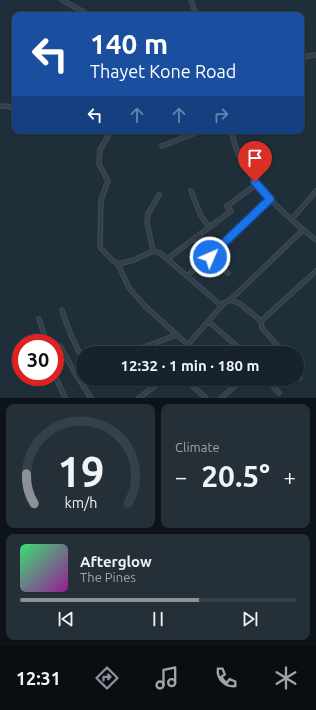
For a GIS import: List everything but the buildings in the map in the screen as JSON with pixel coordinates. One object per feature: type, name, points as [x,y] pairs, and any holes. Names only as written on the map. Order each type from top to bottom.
[{"type":"street","points":[[62,0],[84,12]]},
{"type":"street","points":[[191,0],[195,12]]},
{"type":"street","points":[[304,56],[316,54]]},
{"type":"street","points":[[0,106],[12,106]]},
{"type":"street","points":[[109,134],[100,150],[99,164],[108,181],[101,200],[100,247],[118,264],[130,288],[145,306],[187,346],[222,306],[303,230]]},
{"type":"street","points":[[162,146],[193,134]]},
{"type":"street","points":[[232,134],[240,158],[257,184],[270,199],[316,240]]},
{"type":"street","points":[[167,259],[231,211],[227,206],[257,184]]},
{"type":"street","points":[[191,190],[201,216],[209,227]]},
{"type":"street","points":[[292,219],[316,191]]},
{"type":"street","points":[[153,251],[146,222],[148,214],[159,195]]},
{"type":"street","points":[[187,276],[270,199]]},
{"type":"street","points":[[118,264],[134,260],[153,251],[160,253],[222,306]]},
{"type":"street","points":[[210,256],[228,273]]},
{"type":"street","points":[[261,320],[316,271]]},
{"type":"street","points":[[230,300],[239,303],[261,320],[262,328],[278,346]]},
{"type":"street","points":[[62,310],[66,326],[76,348]]},
{"type":"street","points":[[39,319],[44,334]]},
{"type":"street","points":[[208,321],[237,346]]},
{"type":"street","points":[[147,346],[176,335]]},
{"type":"street","points":[[64,353],[89,397]]},
{"type":"street","points":[[60,386],[65,398]]},
{"type":"street","points":[[139,398],[155,386]]},
{"type":"street","points":[[192,386],[206,398]]},
{"type":"street","points":[[221,398],[234,386]]},
{"type":"street","points":[[274,386],[279,393]]},
{"type":"route","points":[[210,257],[270,199],[255,182]]}]
